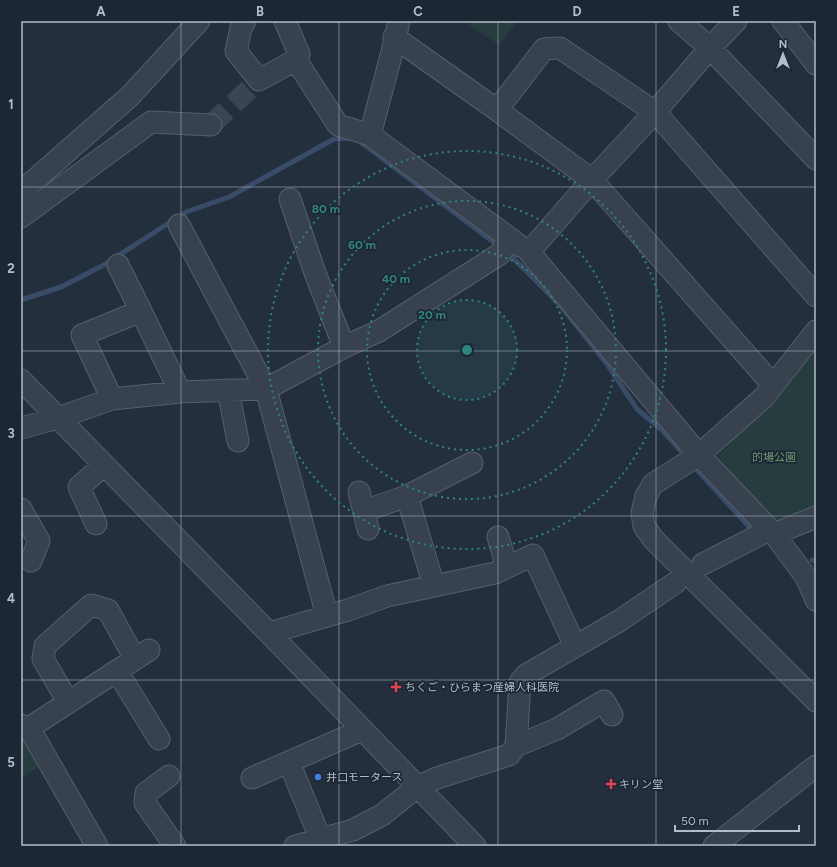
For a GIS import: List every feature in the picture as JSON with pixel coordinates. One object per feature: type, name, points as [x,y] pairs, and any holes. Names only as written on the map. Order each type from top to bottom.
[{"type":"street","points":[[21,192],[130,96],[199,21]]},
{"type":"street","points":[[245,21],[241,28],[236,51],[259,80],[296,60],[299,54],[285,21]]},
{"type":"street","points":[[679,21],[710,48],[815,157]]},
{"type":"street","points":[[529,252],[592,180],[655,112],[710,48],[736,21]]},
{"type":"street","points":[[783,21],[816,64]]},
{"type":"street","points":[[370,134],[397,29],[497,110],[592,180],[773,385]]},
{"type":"street","points":[[497,110],[544,50],[560,48],[655,112],[816,296]]},
{"type":"street","points":[[296,60],[338,125],[370,134],[529,252],[699,455],[771,532],[806,577],[816,600]]},
{"type":"street","points":[[21,217],[151,122],[211,125]]},
{"type":"street","points":[[290,199],[315,273],[344,347]]},
{"type":"street","points":[[179,225],[266,388],[327,616]]},
{"type":"street","points":[[21,428],[58,418],[112,399],[180,392],[266,388],[344,347],[379,331],[500,254],[509,238]]},
{"type":"street","points":[[118,265],[180,392]]},
{"type":"street","points":[[112,399],[82,335],[141,312]]},
{"type":"street","points":[[816,331],[764,397],[699,455],[653,484],[646,496],[642,513],[644,526],[654,540],[816,701]]},
{"type":"street","points":[[21,380],[475,846]]},
{"type":"street","points":[[228,390],[238,441]]},
{"type":"street","points":[[363,511],[408,496],[472,463]]},
{"type":"street","points":[[96,524],[79,487],[104,465]]},
{"type":"street","points":[[408,496],[434,586]]},
{"type":"street","points":[[25,503],[39,542],[31,561]]},
{"type":"street","points":[[703,564],[771,532],[816,517]]},
{"type":"street","points":[[498,537],[508,567]]},
{"type":"street","points":[[268,633],[348,610],[386,596],[495,573],[533,555],[575,646]]},
{"type":"street","points":[[516,746],[520,682],[526,675],[619,621],[675,583]]},
{"type":"street","points":[[68,702],[42,658],[45,646],[91,605],[108,610],[142,654],[68,702],[23,726],[97,846]]},
{"type":"street","points":[[117,671],[159,739]]},
{"type":"street","points":[[295,846],[353,830],[382,815],[417,787],[437,778],[509,755],[516,746],[557,729],[604,701],[612,715]]},
{"type":"street","points":[[252,778],[362,730]]},
{"type":"street","points":[[289,762],[320,838]]},
{"type":"street","points":[[714,846],[816,766]]},
{"type":"street","points":[[169,776],[146,793],[145,803],[175,846]]},
{"type":"green space","points":[[470,21],[517,21],[499,45],[469,25]]},
{"type":"green space","name":"的場公園","points":[[814,352],[816,354],[816,502],[809,513],[774,524],[718,456]]},
{"type":"green space","points":[[21,739],[25,740],[44,763],[21,778]]},
{"type":"waterway","points":[[21,300],[61,287],[102,266],[186,212],[229,197],[334,139],[350,138]]},
{"type":"waterway","points":[[358,140],[492,241]]},
{"type":"waterway","points":[[513,258],[560,305],[607,364],[637,409],[662,430],[680,450]]},
{"type":"waterway","points":[[698,471],[754,532]]},
{"type":"waterway","points":[[812,560],[816,561]]},
{"type":"tunnel","points":[[211,125],[259,80]]},
{"type":"place","name":"ちくご・ひらまつ産婦人科医院","points":[[396,687]]},
{"type":"place","name":"井口モータース","points":[[318,777]]},
{"type":"place","name":"キリン堂","points":[[611,784]]}]
